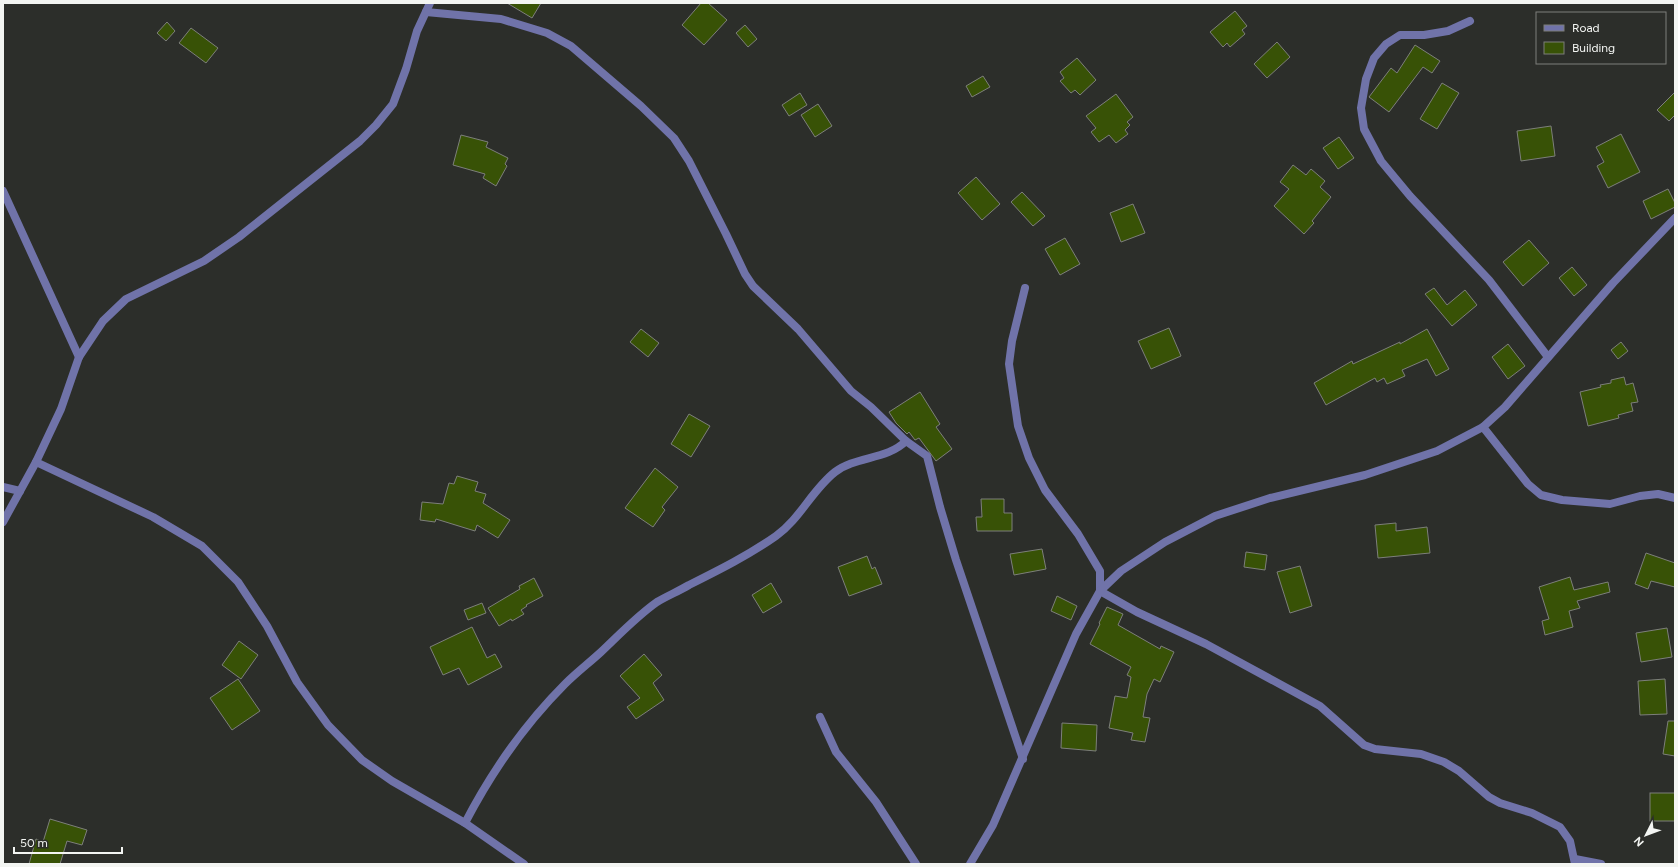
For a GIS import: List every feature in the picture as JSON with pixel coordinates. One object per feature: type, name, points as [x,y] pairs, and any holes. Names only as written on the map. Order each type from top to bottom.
[{"type":"street","points":[[3,522],[36,462],[61,409],[79,357],[103,321],[126,299],[204,261],[239,237],[360,141],[376,125],[393,104],[406,69],[417,31],[430,3]]},
{"type":"street","points":[[426,12],[501,18],[547,33],[571,46],[641,106],[674,138],[689,161],[745,274],[753,286],[798,329],[851,391],[871,407],[906,441],[927,456],[956,560],[1023,759]]},
{"type":"street","points":[[1470,21],[1448,31],[1424,35],[1400,35],[1386,44],[1374,58],[1366,80],[1361,108],[1364,129],[1386,167],[1410,196],[1489,280],[1548,357]]},
{"type":"street","points":[[3,191],[79,357]]},
{"type":"street","points":[[970,864],[993,825],[1023,759],[1076,634],[1100,591],[1121,571],[1165,542],[1216,516],[1270,498],[1365,475],[1437,450],[1484,427],[1505,407],[1613,283],[1675,218]]},
{"type":"street","points":[[1025,288],[1012,341],[1009,364],[1018,426],[1028,458],[1046,490],[1078,534],[1100,571],[1100,591]]},
{"type":"street","points":[[1484,427],[1528,484],[1541,495],[1562,500],[1610,504],[1640,496],[1658,494],[1675,498]]},
{"type":"street","points":[[465,823],[492,774],[526,728],[565,684],[626,628],[658,602],[746,555],[777,535],[793,521],[822,484],[836,471],[854,462],[874,458],[891,451],[906,441]]},
{"type":"street","points":[[36,462],[153,517],[202,546],[238,582],[267,626],[297,682],[328,725],[362,760],[392,781],[465,823],[524,864]]},
{"type":"street","points":[[3,486],[20,491]]},
{"type":"street","points":[[1100,591],[1137,612],[1206,644],[1320,706],[1364,745],[1375,749],[1421,754],[1444,762],[1459,771],[1489,797],[1500,803],[1532,813],[1560,827],[1570,841],[1575,862],[1601,864]]},
{"type":"street","points":[[820,716],[836,752],[876,802],[916,864]]},
{"type":"building","points":[[507,3],[541,3],[532,18]]},
{"type":"building","points":[[701,3],[708,3],[727,20],[704,45],[682,25]]},
{"type":"building","points":[[1235,11],[1247,26],[1242,30],[1245,34],[1230,47],[1227,43],[1223,47],[1210,32]]},
{"type":"building","points":[[167,22],[175,31],[166,41],[157,33]]},
{"type":"building","points":[[745,25],[757,39],[748,47],[736,33]]},
{"type":"building","points":[[191,28],[218,48],[206,63],[179,43]]},
{"type":"building","points":[[1277,42],[1290,57],[1267,78],[1254,64]]},
{"type":"building","points":[[1415,45],[1440,61],[1432,73],[1423,67],[1389,112],[1369,97],[1391,68],[1397,73]]},
{"type":"building","points":[[1077,58],[1096,80],[1080,95],[1075,90],[1071,93],[1060,81],[1064,78],[1060,72]]},
{"type":"building","points":[[983,76],[990,87],[972,97],[966,86]]},
{"type":"building","points":[[1442,83],[1459,93],[1437,129],[1420,119]]},
{"type":"building","points":[[1675,92],[1675,115],[1669,121],[1657,110]]},
{"type":"building","points":[[800,93],[807,105],[789,116],[782,105]]},
{"type":"building","points":[[1116,94],[1133,117],[1127,122],[1130,125],[1125,130],[1128,134],[1116,143],[1109,135],[1099,142],[1091,132],[1096,128],[1086,116]]},
{"type":"building","points":[[818,104],[832,126],[815,137],[801,115]]},
{"type":"building","points":[[1551,126],[1555,156],[1521,161],[1517,131]]},
{"type":"building","points":[[1621,134],[1640,172],[1608,188],[1597,166],[1604,162],[1596,147]]},
{"type":"building","points":[[461,135],[488,142],[486,147],[508,158],[505,164],[507,166],[496,186],[483,178],[485,174],[453,165]]},
{"type":"building","points":[[1339,137],[1354,158],[1338,169],[1323,148]]},
{"type":"building","points":[[1293,165],[1306,175],[1311,169],[1325,181],[1320,187],[1331,197],[1312,221],[1314,223],[1304,234],[1274,206],[1289,189],[1280,182]]},
{"type":"building","points":[[976,177],[1000,204],[982,220],[958,193]]},
{"type":"building","points":[[1668,189],[1675,203],[1675,207],[1651,219],[1643,201]]},
{"type":"building","points":[[1022,192],[1045,216],[1033,226],[1011,202]]},
{"type":"building","points":[[1133,204],[1145,233],[1121,242],[1110,213]]},
{"type":"building","points":[[1065,238],[1080,264],[1060,275],[1045,249]]},
{"type":"building","points":[[1529,240],[1549,263],[1523,286],[1503,262]]},
{"type":"building","points":[[1572,267],[1587,285],[1574,296],[1559,278]]},
{"type":"building","points":[[1434,288],[1447,305],[1465,290],[1477,305],[1452,326],[1425,294]]},
{"type":"building","points":[[1169,328],[1181,356],[1151,369],[1138,341]]},
{"type":"building","points":[[641,329],[659,343],[648,357],[630,342]]},
{"type":"building","points":[[1427,329],[1449,369],[1436,376],[1427,359],[1402,370],[1405,376],[1387,384],[1384,378],[1377,382],[1375,378],[1326,405],[1314,383],[1352,361],[1353,364],[1400,342],[1400,344]]},
{"type":"building","points":[[1621,342],[1628,351],[1618,359],[1611,350]]},
{"type":"building","points":[[1508,344],[1525,366],[1508,379],[1492,357]]},
{"type":"building","points":[[1624,377],[1626,385],[1633,383],[1638,402],[1631,403],[1633,411],[1618,415],[1619,418],[1588,426],[1580,392],[1601,387],[1600,385],[1611,383],[1611,380]]},
{"type":"building","points":[[920,392],[940,424],[936,427],[952,449],[936,461],[919,438],[915,440],[909,432],[907,434],[896,423],[889,412]]},
{"type":"building","points":[[689,414],[710,426],[691,457],[671,444]]},
{"type":"building","points":[[655,468],[678,487],[662,507],[665,510],[653,527],[625,508]]},
{"type":"building","points":[[457,476],[478,482],[475,491],[486,494],[483,503],[510,520],[498,538],[477,525],[475,531],[436,519],[435,522],[420,520],[422,502],[443,504],[449,483],[454,484]]},
{"type":"building","points":[[981,499],[1004,499],[1004,513],[1012,513],[1012,531],[977,531],[976,517],[982,517]]},
{"type":"building","points":[[1396,523],[1396,531],[1427,527],[1430,553],[1378,558],[1375,525]]},
{"type":"building","points":[[1042,549],[1046,569],[1014,575],[1010,554]]},
{"type":"building","points":[[1246,552],[1267,555],[1265,570],[1244,567]]},
{"type":"building","points":[[1646,553],[1675,563],[1675,587],[1651,581],[1648,589],[1635,584]]},
{"type":"building","points":[[867,556],[872,569],[875,567],[882,584],[849,596],[838,567]]},
{"type":"building","points":[[1300,566],[1312,606],[1290,613],[1277,572]]},
{"type":"building","points":[[1570,577],[1574,590],[1608,582],[1610,592],[1577,601],[1580,608],[1569,611],[1573,627],[1545,635],[1542,621],[1549,619],[1539,587]]},
{"type":"building","points":[[534,578],[543,596],[526,605],[527,606],[521,610],[524,614],[499,626],[488,608],[520,589],[519,586]]},
{"type":"building","points":[[771,583],[782,602],[763,613],[752,595]]},
{"type":"building","points":[[1057,596],[1077,606],[1071,620],[1051,611]]},
{"type":"building","points":[[482,603],[486,613],[468,620],[464,610]]},
{"type":"building","points":[[1107,607],[1123,614],[1118,625],[1160,649],[1161,646],[1174,652],[1160,682],[1154,679],[1147,694],[1143,717],[1150,718],[1145,742],[1131,740],[1133,733],[1109,728],[1115,696],[1127,698],[1131,677],[1127,675],[1131,667],[1090,644]]},
{"type":"building","points":[[472,627],[487,658],[495,654],[502,667],[468,685],[459,668],[443,675],[430,647]]},
{"type":"building","points":[[1667,628],[1672,657],[1641,662],[1636,633]]},
{"type":"building","points":[[239,641],[258,655],[241,679],[222,665]]},
{"type":"building","points":[[644,654],[662,675],[653,683],[664,700],[636,719],[627,707],[640,698],[620,676]]},
{"type":"building","points":[[238,679],[260,711],[232,730],[210,698]]},
{"type":"building","points":[[1665,679],[1667,714],[1640,715],[1638,681]]},
{"type":"building","points":[[1668,721],[1675,721],[1675,756],[1663,754]]},
{"type":"building","points":[[1062,723],[1097,725],[1096,751],[1061,748]]},
{"type":"building","points":[[1650,793],[1675,793],[1675,821],[1650,821]]},
{"type":"building","points":[[50,819],[87,830],[82,845],[67,841],[60,864],[29,864],[36,839],[43,842]]}]
